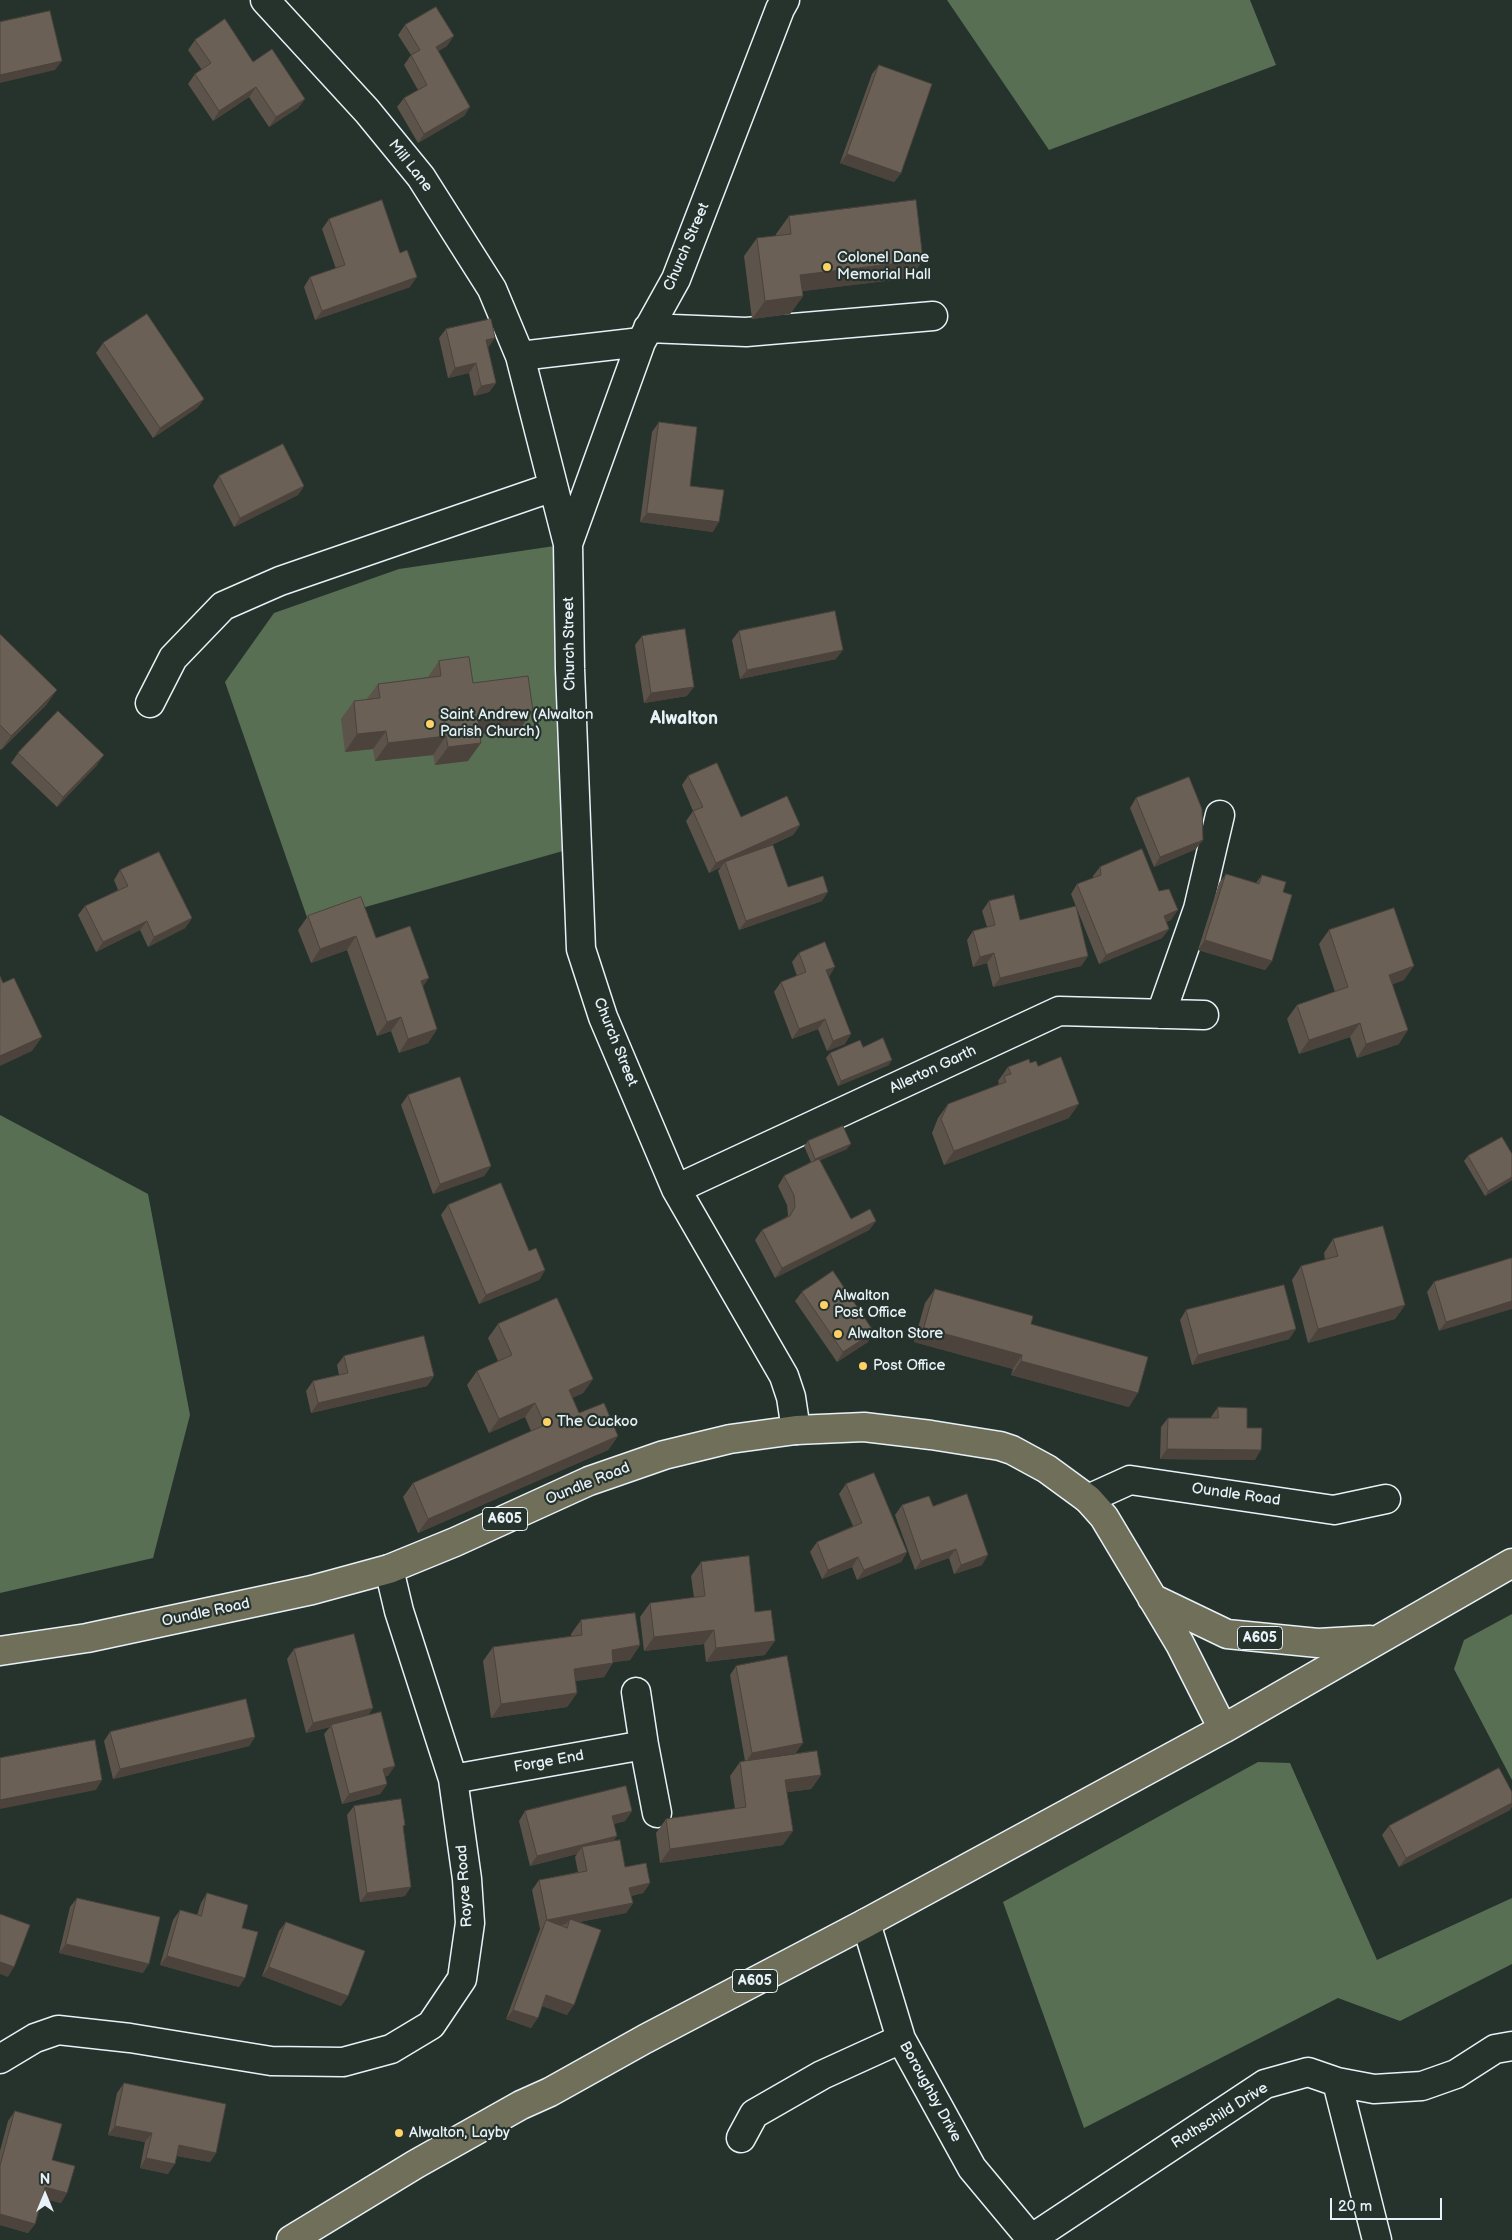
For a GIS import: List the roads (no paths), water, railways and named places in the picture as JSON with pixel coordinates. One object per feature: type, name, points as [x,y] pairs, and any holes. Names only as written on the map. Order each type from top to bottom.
[{"type":"main road","name":"Oundle Road","points":[[0,1651],[87,1638],[292,1596],[389,1568],[455,1542],[590,1481],[664,1455],[730,1439],[796,1430],[864,1427],[1000,1446],[1012,1450],[1047,1469],[1088,1499],[1104,1517],[1180,1644],[1223,1728]]},
{"type":"main road","name":"A605","points":[[290,2240],[416,2164],[521,2105],[550,2092],[645,2039],[866,1923],[1223,1728],[1512,1563]]},
{"type":"main road","name":"A605","points":[[1152,1598],[1227,1634],[1318,1643],[1376,1639]]},
{"type":"street","name":"Mill Lane","points":[[265,0],[367,111],[421,177],[492,290],[520,356],[568,544]]},
{"type":"street","name":"Church Street","points":[[780,3],[676,279],[645,335],[568,544],[570,668],[582,949],[603,1017],[676,1189],[784,1376],[792,1396],[796,1430]]},
{"type":"street","points":[[520,356],[645,335],[746,332],[933,316]]},
{"type":"street","points":[[150,703],[173,658],[223,606],[280,581],[553,487]]},
{"type":"street","points":[[1161,1014],[1198,909],[1220,815]]},
{"type":"street","name":"Allerton Garth","points":[[676,1189],[1059,1011],[1204,1015]]},
{"type":"street","name":"Oundle Road","points":[[1088,1499],[1130,1480],[1334,1510],[1386,1500]]},
{"type":"street","name":"Royce Road","points":[[0,2059],[35,2038],[58,2030],[130,2038],[271,2060],[343,2062],[391,2049],[432,2025],[462,1979],[470,1923],[467,1879],[453,1779],[399,1611],[389,1568]]},
{"type":"street","points":[[636,1692],[657,1813]]},
{"type":"street","name":"Forge End","points":[[453,1779],[644,1746]]},
{"type":"street","name":"Boroughby Drive","points":[[866,1923],[900,2039],[972,2168],[1032,2239]]},
{"type":"street","points":[[741,2138],[754,2114],[822,2075],[900,2039]]},
{"type":"street","name":"Rothschild Drive","points":[[1032,2239],[1266,2084],[1308,2072],[1337,2082],[1374,2089],[1422,2086],[1456,2074],[1495,2049],[1512,2046]]},
{"type":"street","points":[[1337,2082],[1377,2240]]},
{"type":"place","name":"Colonel Dane Memorial Hall","points":[[827,267]]},
{"type":"place","name":"Saint Andrew (Alwalton Parish Church)","points":[[430,724]]},
{"type":"place","name":"Alwalton Post Office","points":[[824,1305]]},
{"type":"place","name":"Alwalton Store","points":[[838,1334]]},
{"type":"place","name":"Post Office","points":[[863,1366]]},
{"type":"place","name":"The Cuckoo","points":[[547,1422]]},
{"type":"place","name":"Alwalton, Layby","points":[[399,2133]]},
{"type":"district","name":"Alwalton","points":[[684,719]]}]
